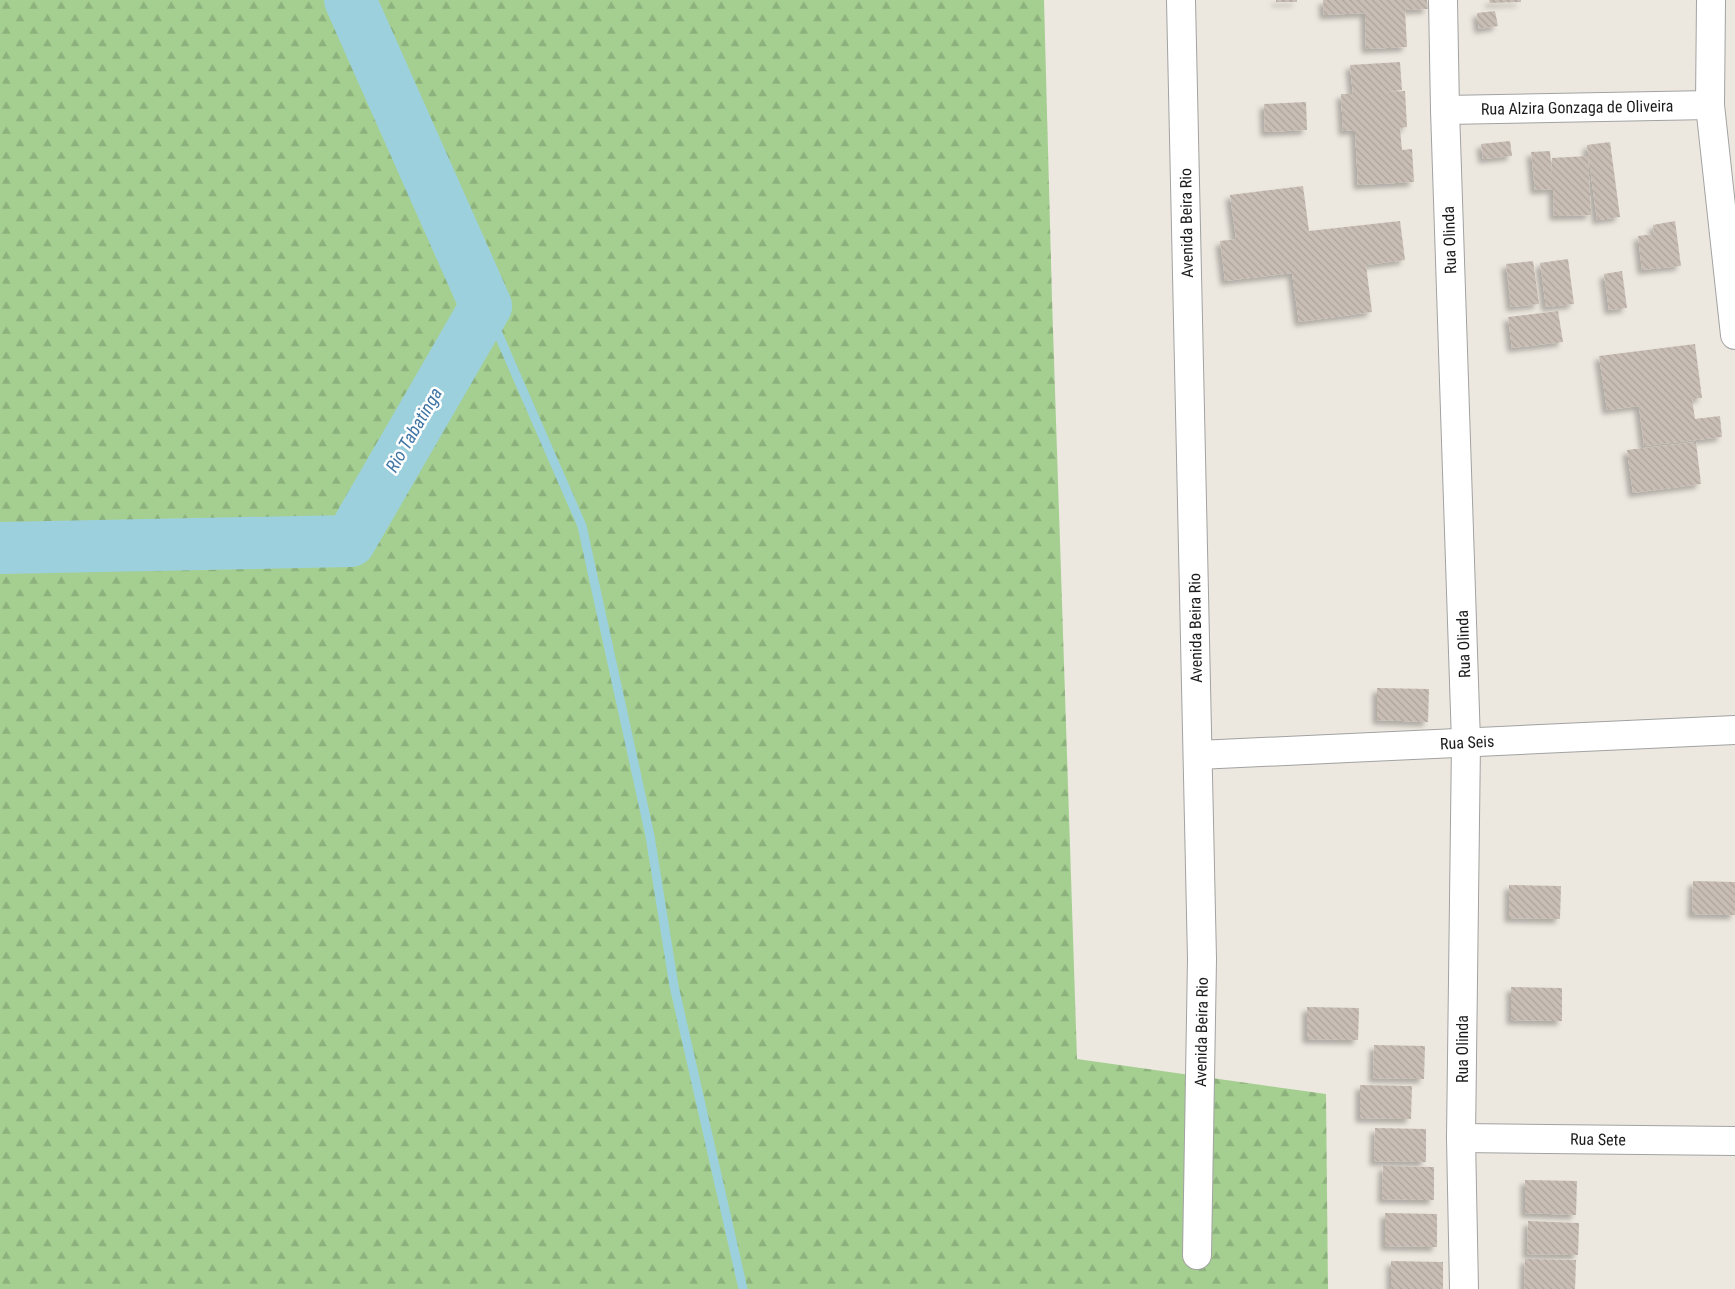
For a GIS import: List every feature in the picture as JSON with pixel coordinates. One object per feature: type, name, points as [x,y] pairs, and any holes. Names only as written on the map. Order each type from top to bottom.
[{"type":"street","name":"Avenida Beira Rio","points":[[1181,0],[1202,959],[1197,1255]]},
{"type":"street","name":"Rua Olinda","points":[[1443,0],[1444,110],[1466,742],[1461,1138],[1464,1289]]},
{"type":"street","points":[[1711,0],[1710,105],[1735,335]]},
{"type":"street","name":"Rua Alzira Gonzaga de Oliveira","points":[[1444,110],[1710,105]]},
{"type":"street","name":"Rua Seis","points":[[1198,755],[1735,730]]},
{"type":"street","name":"Rua Sete","points":[[1461,1138],[1735,1141]]},
{"type":"green space","points":[[0,0],[1044,0],[1077,1059],[1326,1094],[1328,1289],[0,1289]]},
{"type":"building","points":[[1276,0],[1297,0],[1297,2],[1276,2]]},
{"type":"building","points":[[1323,0],[1427,0],[1428,9],[1405,10],[1407,47],[1366,49],[1365,13],[1324,15]]},
{"type":"building","points":[[1489,0],[1521,0],[1521,2],[1490,3]]},
{"type":"building","points":[[1495,11],[1498,26],[1479,29],[1477,13]]},
{"type":"building","points":[[1400,62],[1402,90],[1383,92],[1405,91],[1407,127],[1400,128],[1402,150],[1412,149],[1414,182],[1358,185],[1355,130],[1343,131],[1341,94],[1353,94],[1350,65]]},
{"type":"building","points":[[1306,102],[1307,130],[1265,132],[1264,104]]},
{"type":"building","points":[[1510,141],[1512,156],[1483,159],[1481,144]]},
{"type":"building","points":[[1610,142],[1620,217],[1597,220],[1587,145]]},
{"type":"building","points":[[1550,151],[1552,176],[1552,158],[1588,156],[1591,215],[1554,216],[1553,189],[1535,190],[1531,152]]},
{"type":"building","points":[[1303,186],[1309,231],[1400,221],[1405,260],[1366,265],[1372,312],[1299,322],[1292,273],[1225,281],[1220,241],[1236,239],[1230,195]]},
{"type":"building","points":[[1675,221],[1681,266],[1642,270],[1638,236],[1654,234],[1653,225]]},
{"type":"building","points":[[1568,259],[1574,304],[1546,307],[1540,263]]},
{"type":"building","points":[[1533,261],[1539,304],[1511,307],[1506,264]]},
{"type":"building","points":[[1622,271],[1627,308],[1609,310],[1604,274]]},
{"type":"building","points":[[1558,311],[1563,342],[1512,348],[1508,317]]},
{"type":"building","points":[[1695,344],[1702,398],[1692,399],[1695,419],[1720,416],[1722,437],[1644,446],[1639,406],[1607,410],[1599,356]]},
{"type":"building","points":[[1696,442],[1701,484],[1633,493],[1627,450]]},
{"type":"building","points":[[1377,688],[1429,689],[1428,722],[1377,720]]},
{"type":"building","points":[[1693,881],[1735,882],[1735,915],[1692,914]]},
{"type":"building","points":[[1509,885],[1561,886],[1560,919],[1509,918]]},
{"type":"building","points":[[1511,987],[1562,988],[1562,1021],[1511,1020]]},
{"type":"building","points":[[1307,1007],[1359,1008],[1358,1040],[1307,1039]]},
{"type":"building","points":[[1374,1045],[1425,1046],[1424,1079],[1373,1078]]},
{"type":"building","points":[[1360,1085],[1412,1086],[1411,1119],[1360,1118]]},
{"type":"building","points":[[1375,1128],[1426,1129],[1426,1162],[1374,1161]]},
{"type":"building","points":[[1383,1166],[1434,1167],[1434,1200],[1382,1199]]},
{"type":"building","points":[[1525,1180],[1577,1181],[1576,1215],[1525,1213]]},
{"type":"building","points":[[1385,1213],[1437,1214],[1437,1247],[1385,1246]]},
{"type":"building","points":[[1528,1221],[1579,1223],[1578,1255],[1527,1254]]},
{"type":"building","points":[[1525,1259],[1576,1260],[1575,1289],[1524,1289]]},
{"type":"building","points":[[1391,1261],[1443,1262],[1443,1289],[1391,1289]]},
{"type":"waterway","name":"Rio Tabatinga","points":[[0,548],[350,541],[486,306],[350,0]]},
{"type":"waterway","points":[[486,306],[582,526],[650,836],[674,986],[743,1289]]}]
